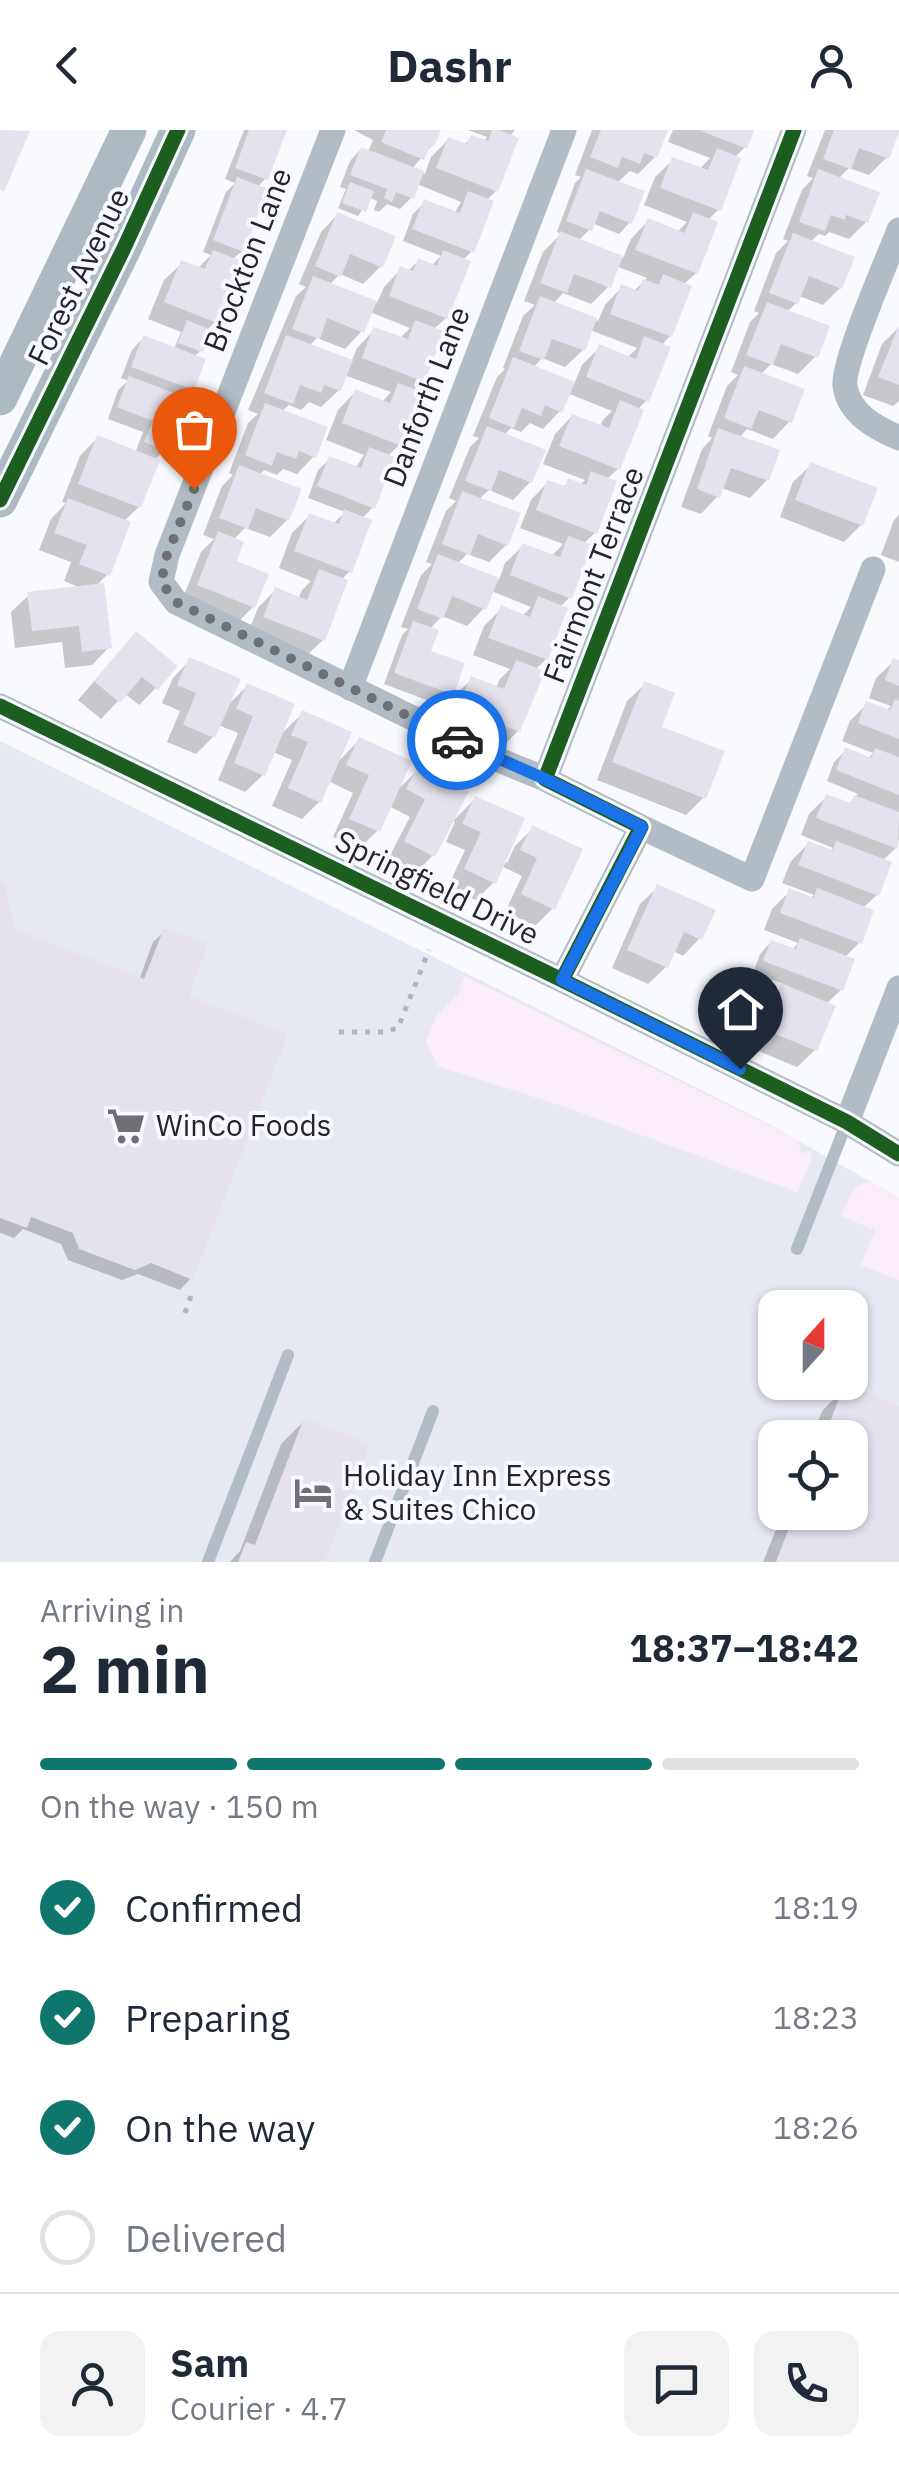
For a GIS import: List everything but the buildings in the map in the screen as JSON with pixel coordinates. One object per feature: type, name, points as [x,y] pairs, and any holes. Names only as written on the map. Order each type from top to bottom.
[{"type":"street","name":"Forest Avenue","points":[[0,398],[130,130]]},
{"type":"street","name":"Forest Avenue","points":[[0,500],[178,130]]},
{"type":"street","name":"Brockton Lane","points":[[333,130],[167,555],[161,582],[176,602],[350,688]]},
{"type":"street","name":"Danforth Lane","points":[[350,688],[564,130]]},
{"type":"street","name":"Fairmont Terrace","points":[[545,779],[794,130]]},
{"type":"street","points":[[899,230],[850,357],[844,384],[852,406],[868,422],[899,438]]},
{"type":"street","points":[[350,688],[752,879],[873,568]]},
{"type":"street","name":"Springfield Drive","points":[[0,706],[847,1122],[899,1154]]},
{"type":"street","points":[[562,980],[642,827]]},
{"type":"street","points":[[847,1122],[899,988]]},
{"type":"lane","points":[[797,1248],[847,1122]]},
{"type":"lane","points":[[208,1562],[288,1355]]},
{"type":"lane","points":[[375,1562],[433,1411]]},
{"type":"path","points":[[338,1032],[384,1032],[398,1028],[429,950]]},
{"type":"path","points":[[185,1313],[192,1293]]},
{"type":"shaded area","points":[[0,741],[771,1125],[899,1198],[899,1562],[0,1562]]},
{"type":"shaded area","points":[[464,976],[797,1139],[802,1154],[812,1150],[797,1192],[565,1107],[438,1066],[426,1042],[437,1015],[459,993]]},
{"type":"shaded area","points":[[869,1181],[899,1198],[899,1280],[861,1265],[875,1230],[841,1216],[854,1188]]},
{"type":"cycle path","points":[[0,500],[178,130]]},
{"type":"cycle path","points":[[562,980],[641,827],[545,779],[794,130]]},
{"type":"cycle path","points":[[0,706],[847,1122],[899,1154]]},
{"type":"way so far","points":[[194,489],[167,555],[161,582],[176,602],[457,740]]},
{"type":"place","name":"WinCo Foods","points":[[126,1126]]},
{"type":"place","name":"Holiday Inn Express & Suites Chico","points":[[313,1493]]},
{"type":"route","points":[[457,740],[642,827],[562,980],[740,1069]]}]
